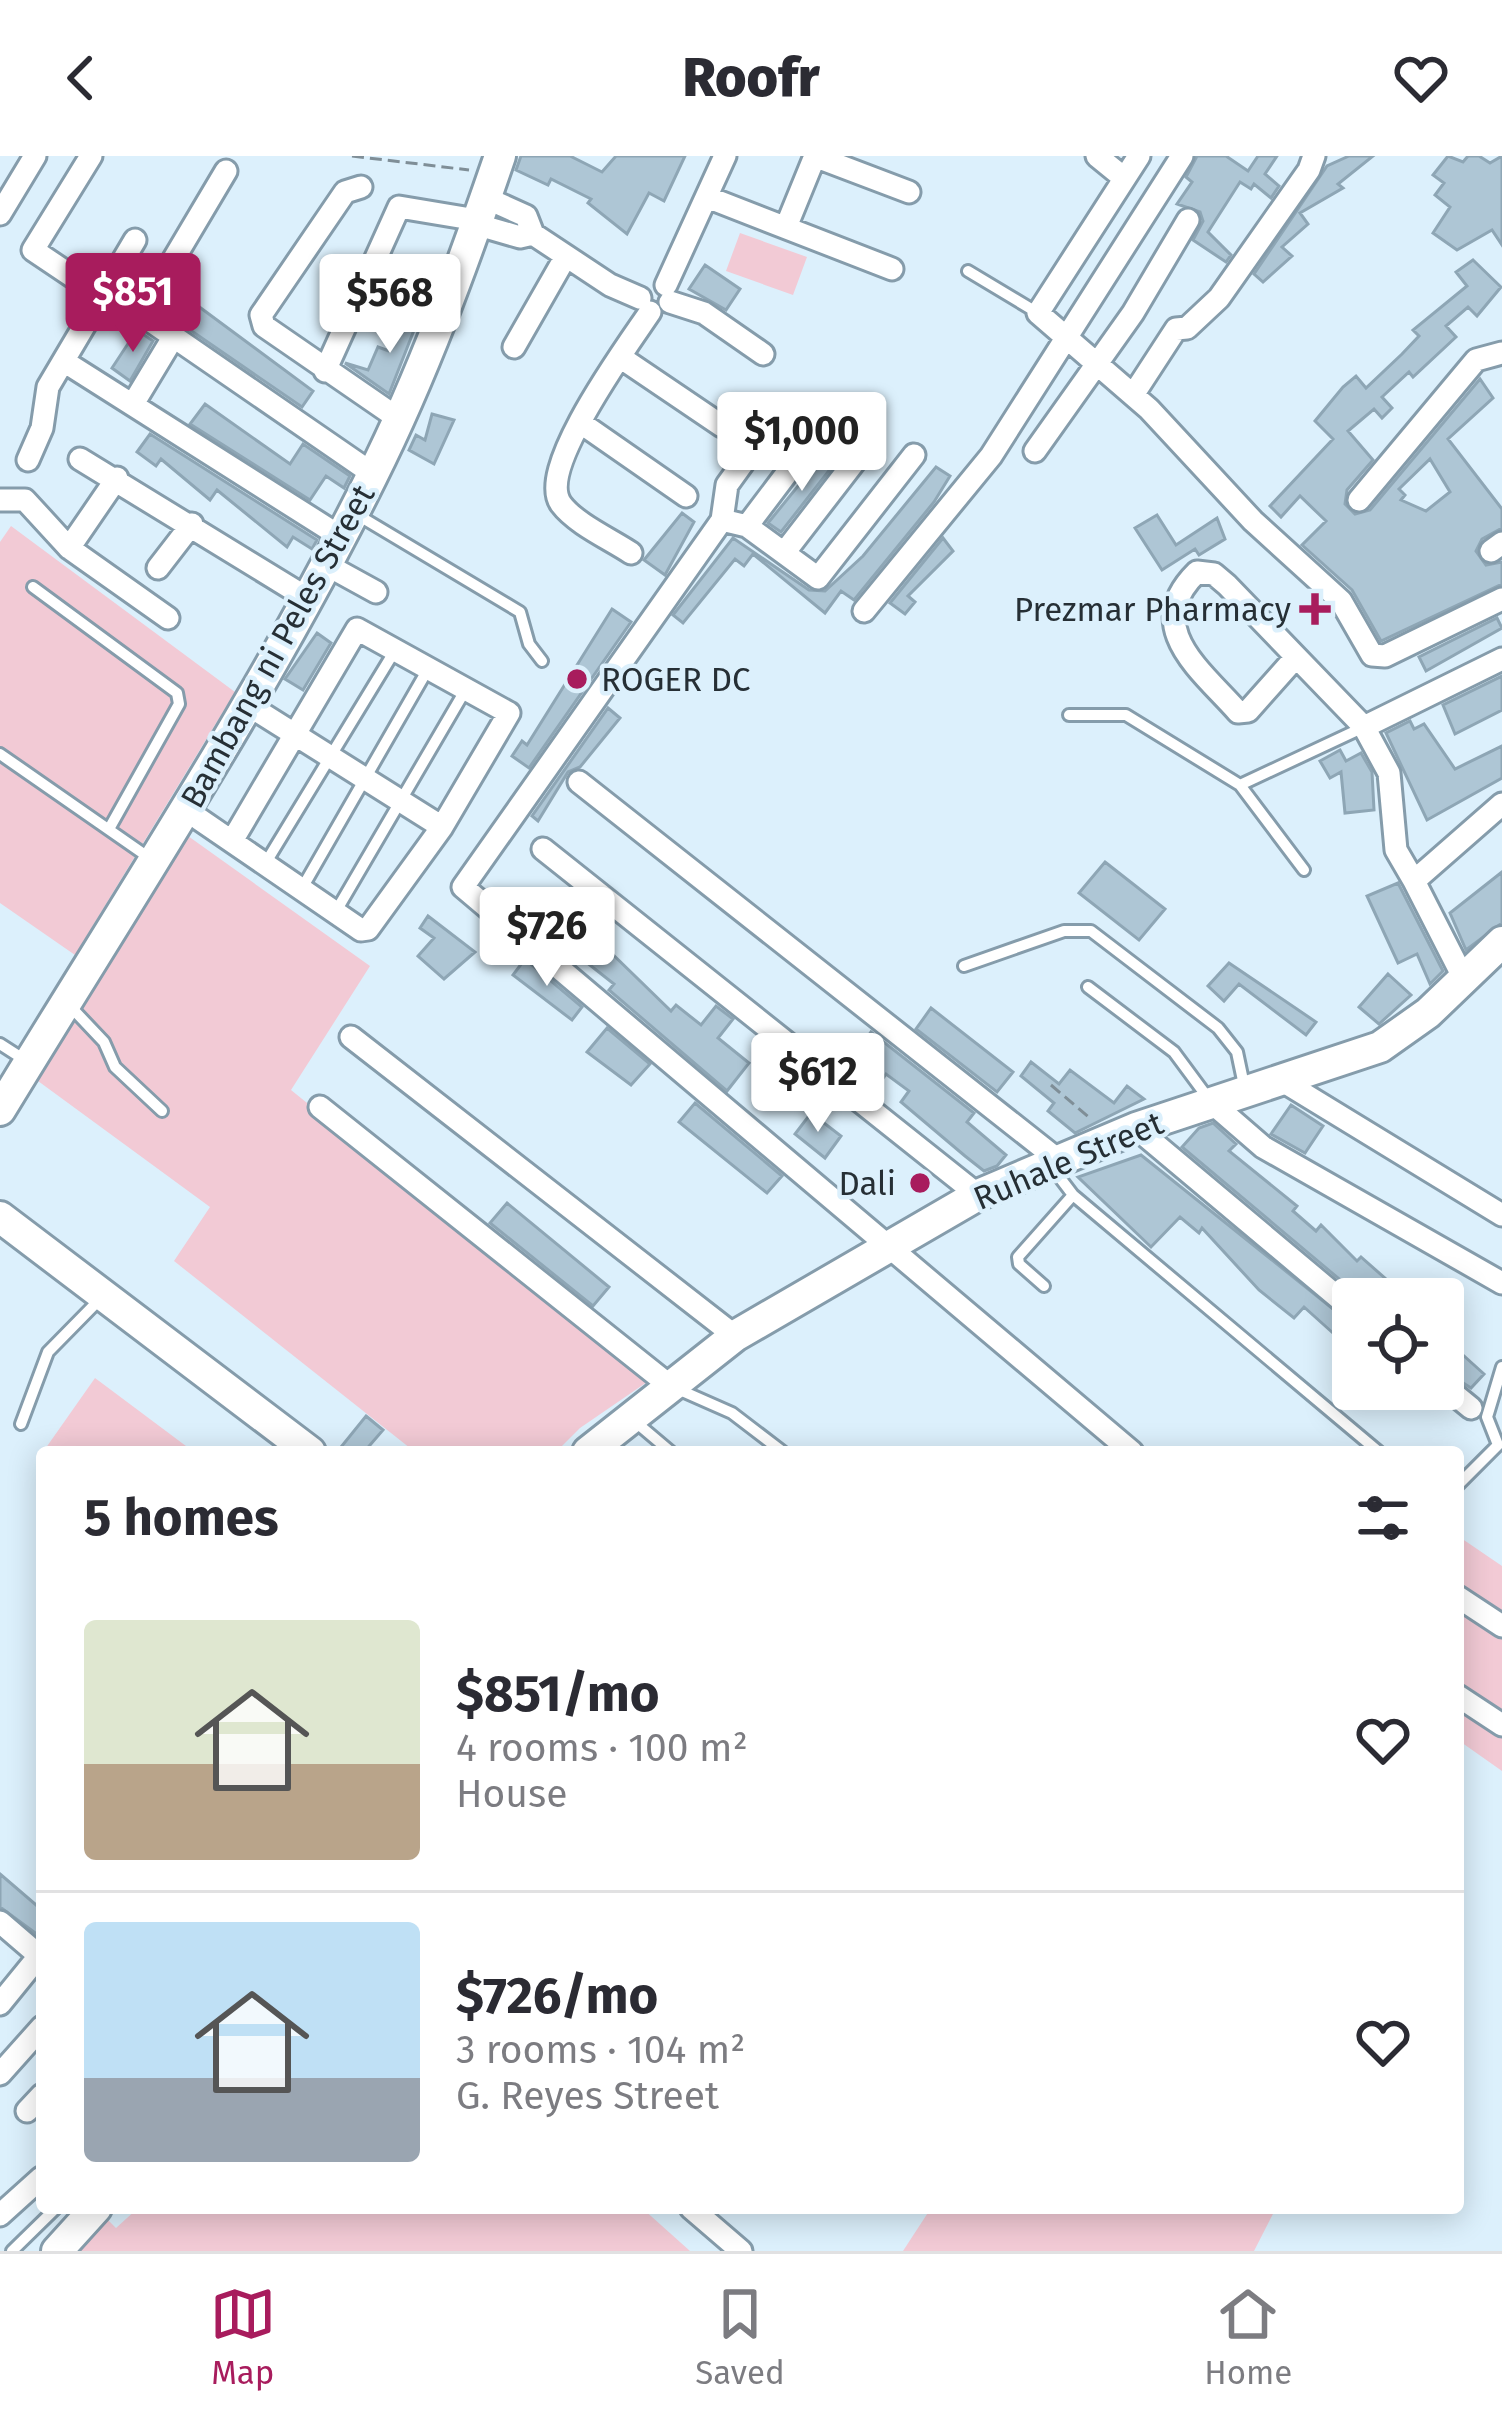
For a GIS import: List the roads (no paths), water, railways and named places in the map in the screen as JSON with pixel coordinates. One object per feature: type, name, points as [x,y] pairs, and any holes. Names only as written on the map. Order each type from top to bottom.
[{"type":"street","points":[[0,214],[34,156]]},
{"type":"street","points":[[91,156],[33,250],[103,297]]},
{"type":"street","points":[[631,553],[563,507],[554,489],[557,470],[580,423],[656,299],[724,156]]},
{"type":"street","points":[[786,226],[814,156],[909,192]]},
{"type":"street","points":[[1097,156],[1124,178]]},
{"type":"street","points":[[1139,156],[1038,313],[1133,395],[1253,521],[1351,613],[1372,655],[1385,656],[1502,599]]},
{"type":"street","points":[[864,611],[991,456],[1069,341],[1182,156]]},
{"type":"street","points":[[1133,395],[1176,329],[1187,328],[1219,298],[1309,170],[1314,156]]},
{"type":"street","points":[[226,171],[144,310],[145,317],[374,473]]},
{"type":"street","points":[[361,187],[345,192],[261,315],[264,326],[399,419]]},
{"type":"street","points":[[707,197],[892,268]]},
{"type":"street","points":[[325,371],[399,207],[492,201],[520,237],[533,233],[566,256],[656,299],[704,313],[763,354]]},
{"type":"street","name":"Bambang ni Peles Street","points":[[0,1111],[248,705],[340,538],[399,419],[492,201]]},
{"type":"street","points":[[1035,451],[1133,314],[1188,220]]},
{"type":"street","points":[[28,460],[47,409],[49,387],[135,240]]},
{"type":"street","points":[[514,347],[566,256]]},
{"type":"street","points":[[133,404],[174,336]]},
{"type":"street","points":[[1359,500],[1476,360],[1502,353]]},
{"type":"street","points":[[620,357],[722,426]]},
{"type":"street","points":[[65,362],[340,538],[376,592]]},
{"type":"street","points":[[784,406],[728,485],[722,520],[466,877],[466,895],[894,1248],[1125,1446]]},
{"type":"street","points":[[580,423],[686,496]]},
{"type":"street","points":[[784,553],[872,439]]},
{"type":"street","points":[[747,526],[809,444]]},
{"type":"street","points":[[722,520],[747,526],[818,578],[914,455]]},
{"type":"street","points":[[80,459],[307,598]]},
{"type":"street","points":[[69,548],[117,478]]},
{"type":"street","points":[[0,500],[25,500],[69,548],[168,618]]},
{"type":"street","points":[[158,568],[192,524]]},
{"type":"street","points":[[1297,657],[1248,711],[1238,712],[1174,636],[1174,614],[1190,579],[1198,572],[1214,574],[1297,657],[1364,727],[1389,773],[1396,850],[1414,881],[1488,963]]},
{"type":"street","points":[[186,809],[335,913],[361,930],[376,923],[442,827],[508,718],[506,710],[361,630],[353,632],[232,841]]},
{"type":"street","points":[[1364,727],[1502,659]]},
{"type":"street","points":[[248,705],[442,827]]},
{"type":"street","points":[[579,782],[1057,1165]]},
{"type":"street","points":[[1414,881],[1502,804]]},
{"type":"street","points":[[543,849],[978,1195]]},
{"type":"street","name":"Ruhale Street","points":[[599,1446],[669,1385],[783,1304],[894,1248],[978,1195],[1125,1133],[1380,1047],[1406,1032],[1488,963]]},
{"type":"street","points":[[351,1037],[735,1336]]},
{"type":"street","points":[[1281,1080],[1502,1215]]},
{"type":"street","points":[[1211,1102],[1263,1147],[1502,1283]]},
{"type":"street","points":[[320,1106],[669,1385]]},
{"type":"street","points":[[1125,1133],[1332,1294]]},
{"type":"street","points":[[0,1216],[302,1446]]},
{"type":"street","points":[[1464,1402],[1471,1408]]},
{"type":"street","points":[[1464,1601],[1502,1626]]},
{"type":"street","points":[[1464,1700],[1502,1725]]},
{"type":"street","points":[[2,1926],[36,1954]]},
{"type":"street","points":[[0,2004],[36,1962]]},
{"type":"street","points":[[0,2074],[36,2034]]},
{"type":"street","points":[[0,2216],[36,2183]]},
{"type":"street","points":[[57,2251],[91,2214]]},
{"type":"street","points":[[698,2214],[741,2251]]},
{"type":"lane","points":[[968,272],[1038,313]]},
{"type":"lane","points":[[340,538],[520,612],[529,644],[542,661]]},
{"type":"lane","points":[[33,587],[178,693],[179,704],[109,829]]},
{"type":"lane","points":[[265,864],[396,649]]},
{"type":"lane","points":[[302,890],[430,667]]},
{"type":"lane","points":[[335,913],[404,803],[466,688]]},
{"type":"lane","points":[[1069,715],[1126,715],[1240,785],[1304,870]]},
{"type":"lane","points":[[1240,785],[1364,727]]},
{"type":"lane","points":[[0,754],[154,861]]},
{"type":"lane","points":[[964,966],[1064,932],[1091,931],[1219,1028],[1237,1052],[1246,1092]]},
{"type":"lane","points":[[1088,986],[1174,1052],[1211,1102]]},
{"type":"lane","points":[[66,1004],[104,1042],[115,1067],[162,1111]]},
{"type":"lane","points":[[0,1044],[29,1063]]},
{"type":"lane","points":[[1057,1165],[1073,1195],[1372,1446]]},
{"type":"lane","points":[[1044,1286],[1018,1264],[1018,1257],[1073,1195]]},
{"type":"lane","points":[[21,1424],[48,1352],[104,1294]]},
{"type":"lane","points":[[1464,1479],[1500,1447],[1487,1417],[1502,1367]]},
{"type":"lane","points":[[669,1385],[732,1413],[775,1446]]},
{"type":"lane","points":[[630,1417],[664,1446]]},
{"type":"lane","points":[[12,2251],[50,2214]]},
{"type":"place","name":"Prezmar Pharmacy","points":[[1315,609]]},
{"type":"place","name":"ROGER DC","points":[[577,679]]},
{"type":"place","name":"Dali","points":[[920,1183]]}]
